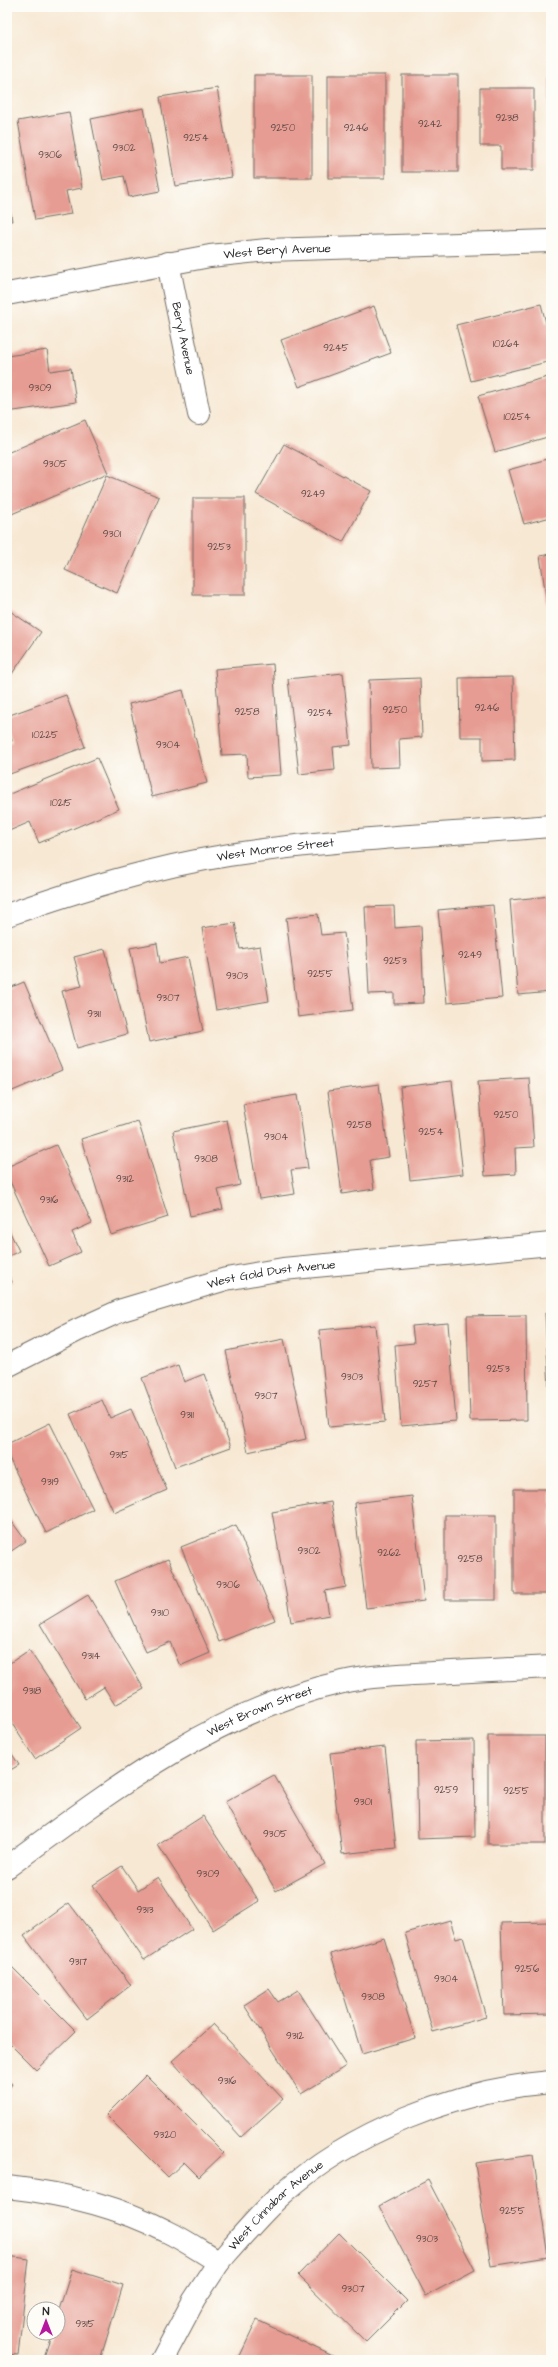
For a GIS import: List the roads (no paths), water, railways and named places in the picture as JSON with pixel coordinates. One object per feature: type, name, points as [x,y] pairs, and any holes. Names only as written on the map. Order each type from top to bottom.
[{"type":"street","name":"West Beryl Avenue","points":[[7,294],[168,263],[267,250],[551,241]]},
{"type":"street","name":"Beryl Avenue","points":[[168,263],[199,414]]},
{"type":"street","name":"West Monroe Street","points":[[7,915],[61,896],[152,871],[228,856],[314,845],[551,826]]},
{"type":"street","name":"West Gold Dust Avenue","points":[[7,1366],[78,1330],[122,1310],[226,1279],[283,1269],[551,1244]]},
{"type":"street","name":"West Brown Street","points":[[7,1867],[75,1817],[156,1763],[240,1717],[268,1704],[343,1681],[389,1675],[551,1667]]},
{"type":"street","name":"West Cinnabar Avenue","points":[[7,2187],[55,2193],[98,2203],[166,2231],[219,2262],[248,2228],[282,2194],[356,2142],[439,2105],[488,2092],[530,2084],[551,2082]]},
{"type":"street","points":[[162,2360],[194,2300],[219,2262]]}]
